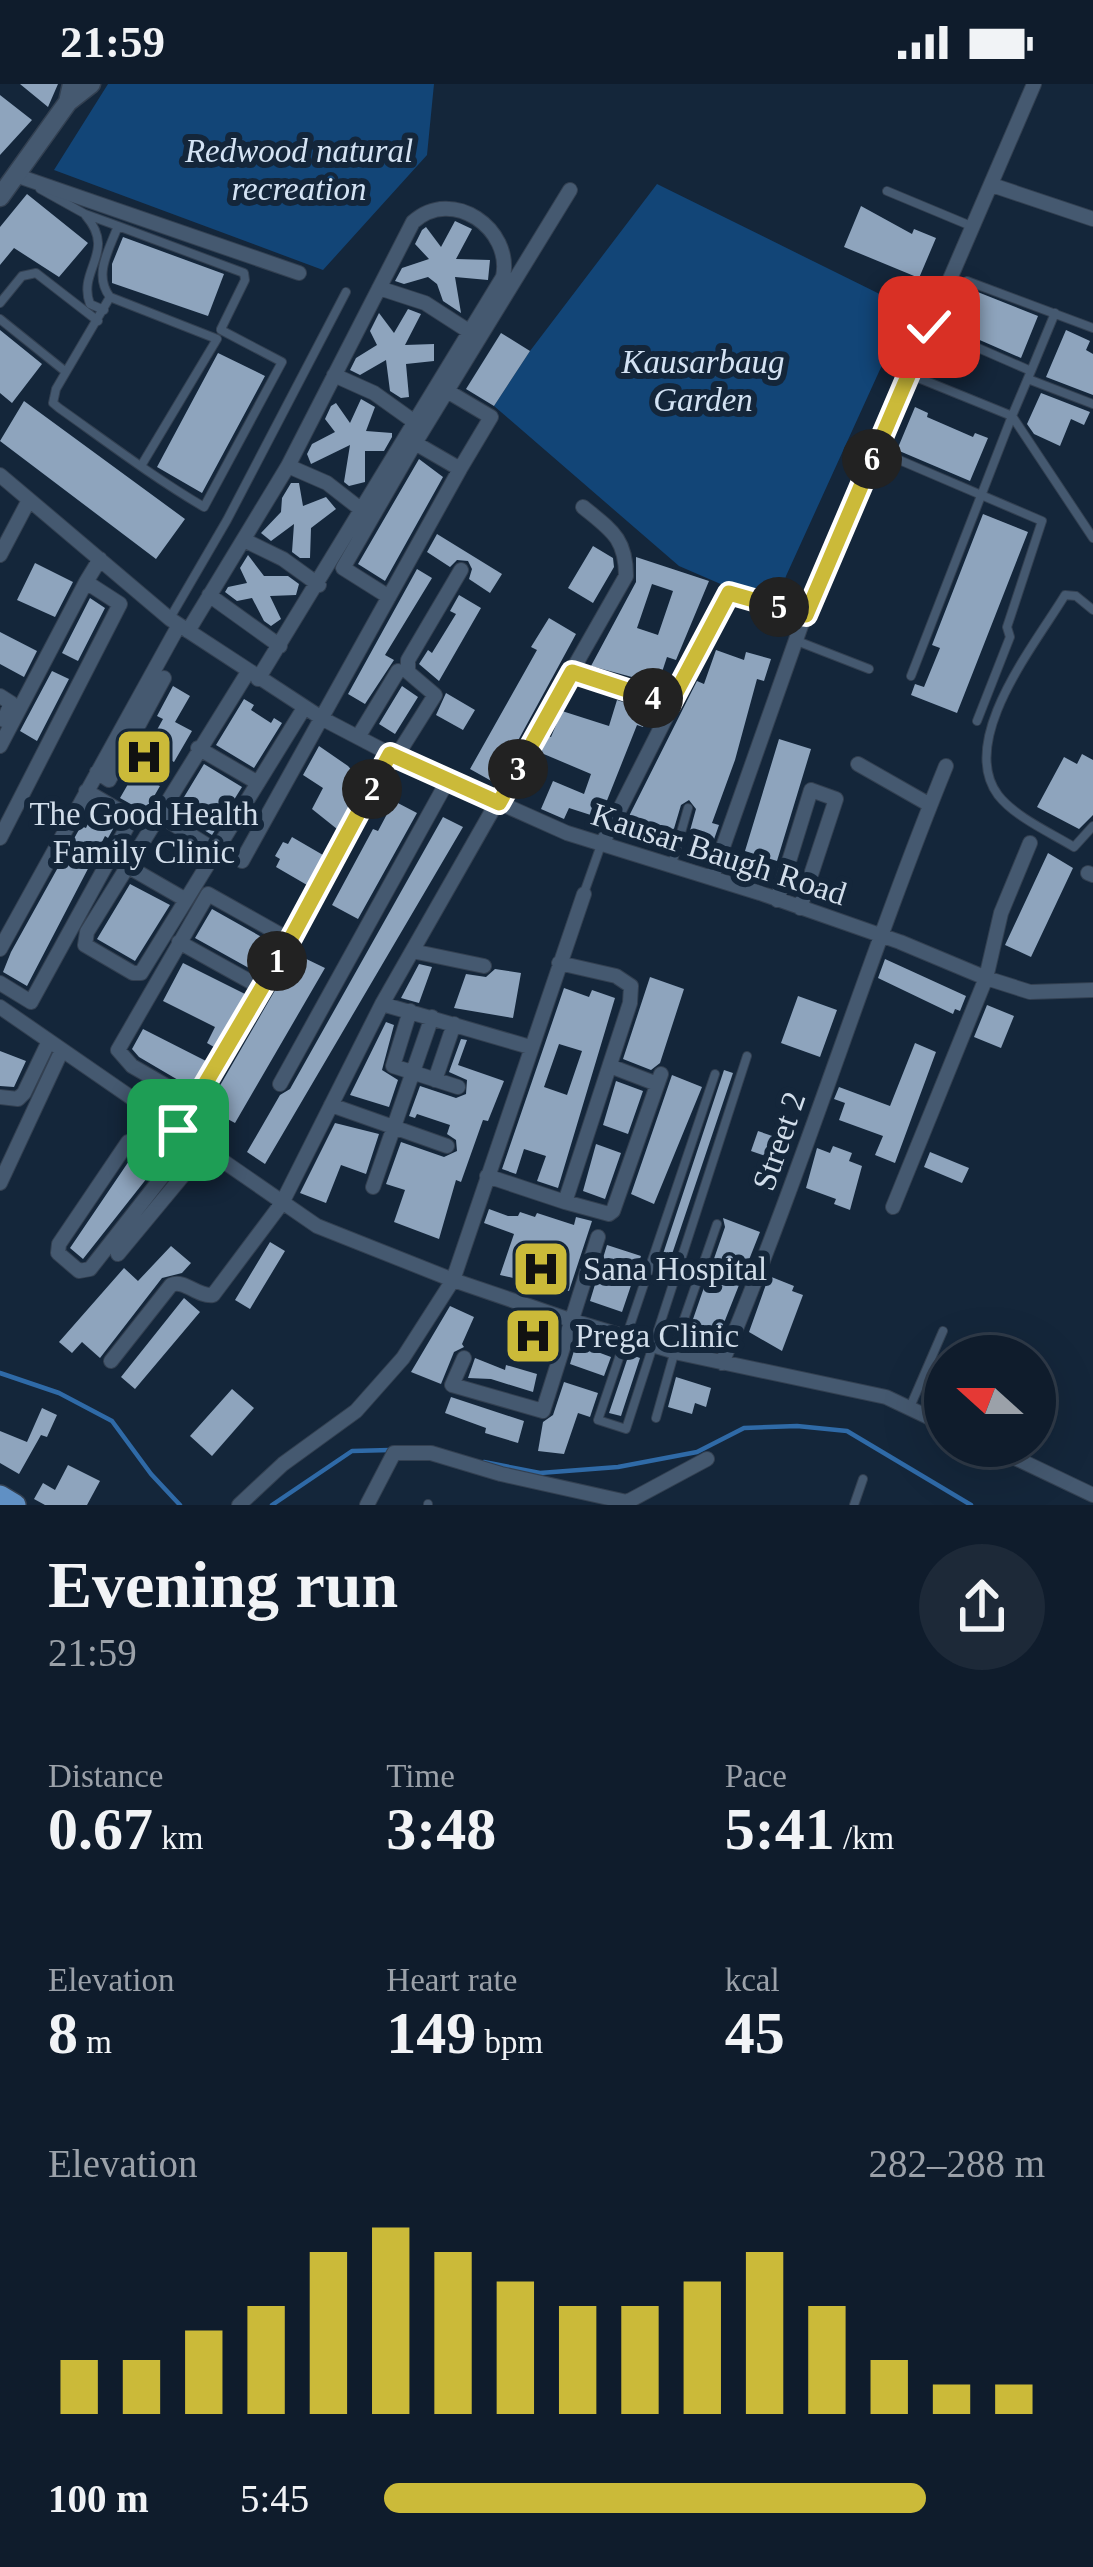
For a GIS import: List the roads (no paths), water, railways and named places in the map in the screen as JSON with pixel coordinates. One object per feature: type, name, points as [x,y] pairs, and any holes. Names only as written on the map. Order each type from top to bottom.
[{"type":"main road","points":[[6,186],[70,93],[91,84]]},
{"type":"main road","points":[[0,1496],[15,1505]]},
{"type":"street","points":[[712,878],[806,615],[1034,84]]},
{"type":"street","points":[[992,185],[1093,219]]},
{"type":"street","points":[[6,186],[298,273]]},
{"type":"street","points":[[389,597],[343,568],[570,190]]},
{"type":"street","points":[[135,720],[179,625],[209,596],[288,466],[412,222],[422,214],[452,208],[479,218],[496,235],[507,260],[503,277],[280,646],[198,748],[83,940],[85,945],[140,973],[304,708]]},
{"type":"street","points":[[380,288],[425,303],[470,332]]},
{"type":"street","points":[[334,375],[374,393],[416,423]]},
{"type":"street","points":[[242,861],[491,417],[447,391]]},
{"type":"street","points":[[415,443],[460,470]]},
{"type":"street","points":[[288,466],[327,483],[363,511]]},
{"type":"street","name":"Kausar Baugh Road","points":[[0,475],[179,625],[304,708],[393,756],[602,844],[880,934],[986,978],[1030,992],[1093,990]]},
{"type":"street","points":[[0,556],[29,500]]},
{"type":"street","points":[[111,1361],[170,1286],[182,1283],[213,1295],[282,1203],[382,1004],[626,576],[626,551],[611,530],[583,507]]},
{"type":"street","points":[[244,540],[283,559],[319,585]]},
{"type":"street","points":[[0,746],[100,559]]},
{"type":"street","points":[[166,1171],[128,1142],[59,1244],[58,1253],[79,1271],[90,1269],[166,1171],[196,1102],[260,987],[393,756],[435,695],[408,672],[408,660],[461,570]]},
{"type":"street","points":[[0,838],[120,604],[86,581]]},
{"type":"street","points":[[602,844],[729,593],[806,615]]},
{"type":"street","points":[[209,596],[280,646]]},
{"type":"street","points":[[358,737],[398,671]]},
{"type":"street","points":[[572,672],[670,704]]},
{"type":"street","points":[[0,949],[97,772],[164,678]]},
{"type":"street","points":[[0,696],[10,703],[0,727]]},
{"type":"street","points":[[198,748],[258,783]]},
{"type":"street","points":[[858,764],[930,805]]},
{"type":"street","name":"Street 2","points":[[722,1363],[785,1208],[880,934],[946,766]]},
{"type":"street","points":[[280,1084],[448,780]]},
{"type":"street","points":[[777,900],[812,790],[836,799],[800,908]]},
{"type":"street","points":[[0,983],[31,1002],[132,818],[86,791]]},
{"type":"street","points":[[159,815],[216,851]]},
{"type":"street","points":[[892,1207],[986,978],[1001,914],[1030,843]]},
{"type":"street","points":[[127,866],[186,900]]},
{"type":"street","points":[[196,1102],[132,1066],[118,1050],[179,942],[208,894],[290,940]]},
{"type":"street","points":[[239,1505],[283,1464],[356,1411],[404,1358],[453,1280],[584,894]]},
{"type":"street","points":[[179,942],[260,987]]},
{"type":"street","points":[[412,952],[484,966]]},
{"type":"street","points":[[560,963],[616,976],[631,986],[630,1003],[565,1202]]},
{"type":"street","points":[[382,1004],[530,1047]]},
{"type":"street","points":[[0,1007],[317,1226],[573,1321],[722,1363],[886,1397],[924,1415]]},
{"type":"street","points":[[410,1011],[391,1063],[458,1087]]},
{"type":"street","points":[[373,1187],[432,1017]]},
{"type":"street","points":[[434,1080],[454,1024]]},
{"type":"street","points":[[0,1096],[18,1100],[55,1045]]},
{"type":"street","points":[[0,1183],[55,1045]]},
{"type":"street","points":[[488,1175],[565,1202],[609,1214],[613,1211],[659,1079],[610,1066]]},
{"type":"street","points":[[331,1105],[447,1146]]},
{"type":"street","points":[[118,1254],[205,1149]]},
{"type":"street","points":[[464,1358],[452,1385],[543,1411],[598,1237]]},
{"type":"street","points":[[367,1505],[394,1454],[431,1453],[627,1502],[707,1459]]},
{"type":"street","points":[[1034,1467],[1093,1495]]},
{"type":"lane","points":[[6,186],[244,273],[219,334],[141,466]]},
{"type":"lane","points":[[887,191],[972,227]]},
{"type":"lane","points":[[85,214],[100,244],[85,291],[90,304],[104,310]]},
{"type":"lane","points":[[110,297],[53,403],[204,507],[282,362],[219,334],[110,297],[101,274],[118,226]]},
{"type":"lane","points":[[0,303],[22,276],[36,274],[98,321]]},
{"type":"lane","points":[[968,281],[1093,328]]},
{"type":"lane","points":[[179,625],[227,520],[346,292]]},
{"type":"lane","points":[[911,676],[1055,313]]},
{"type":"lane","points":[[0,319],[66,372]]},
{"type":"lane","points":[[929,327],[1093,404]]},
{"type":"lane","points":[[908,374],[1012,416],[1093,538]]},
{"type":"lane","points":[[890,456],[1042,521],[1007,627],[1010,637],[977,721]]},
{"type":"lane","points":[[1093,610],[1076,596],[1065,595],[992,720],[985,754],[989,778],[1000,798],[1037,824],[1074,847],[1093,826]]},
{"type":"lane","points":[[796,641],[869,669]]},
{"type":"lane","points":[[672,865],[688,808]]},
{"type":"lane","points":[[1030,843],[1037,824]]},
{"type":"lane","points":[[584,894],[602,844]]},
{"type":"lane","points":[[716,1073],[598,1420],[626,1429],[747,1056]]},
{"type":"lane","points":[[656,1418],[717,1224]]},
{"type":"lane","points":[[910,1408],[943,1331]]},
{"type":"lane","points":[[854,1505],[863,1478]]},
{"type":"waterway","points":[[0,1373],[59,1393],[112,1421],[180,1505]]},
{"type":"waterway","points":[[484,1462],[540,1473],[618,1467],[697,1452],[744,1428],[797,1426],[847,1431],[971,1505]]},
{"type":"waterway","points":[[272,1505],[352,1451],[390,1450]]},
{"type":"place","name":"The Good Health Family Clinic","points":[[144,757]]},
{"type":"place","name":"Sana Hospital","points":[[541,1269]]},
{"type":"place","name":"Prega Clinic","points":[[533,1336]]},
{"type":"park label","name":"Redwood natural recreation","points":[[299,170]]},
{"type":"park label","name":"Kausarbaug Garden","points":[[703,381]]}]
